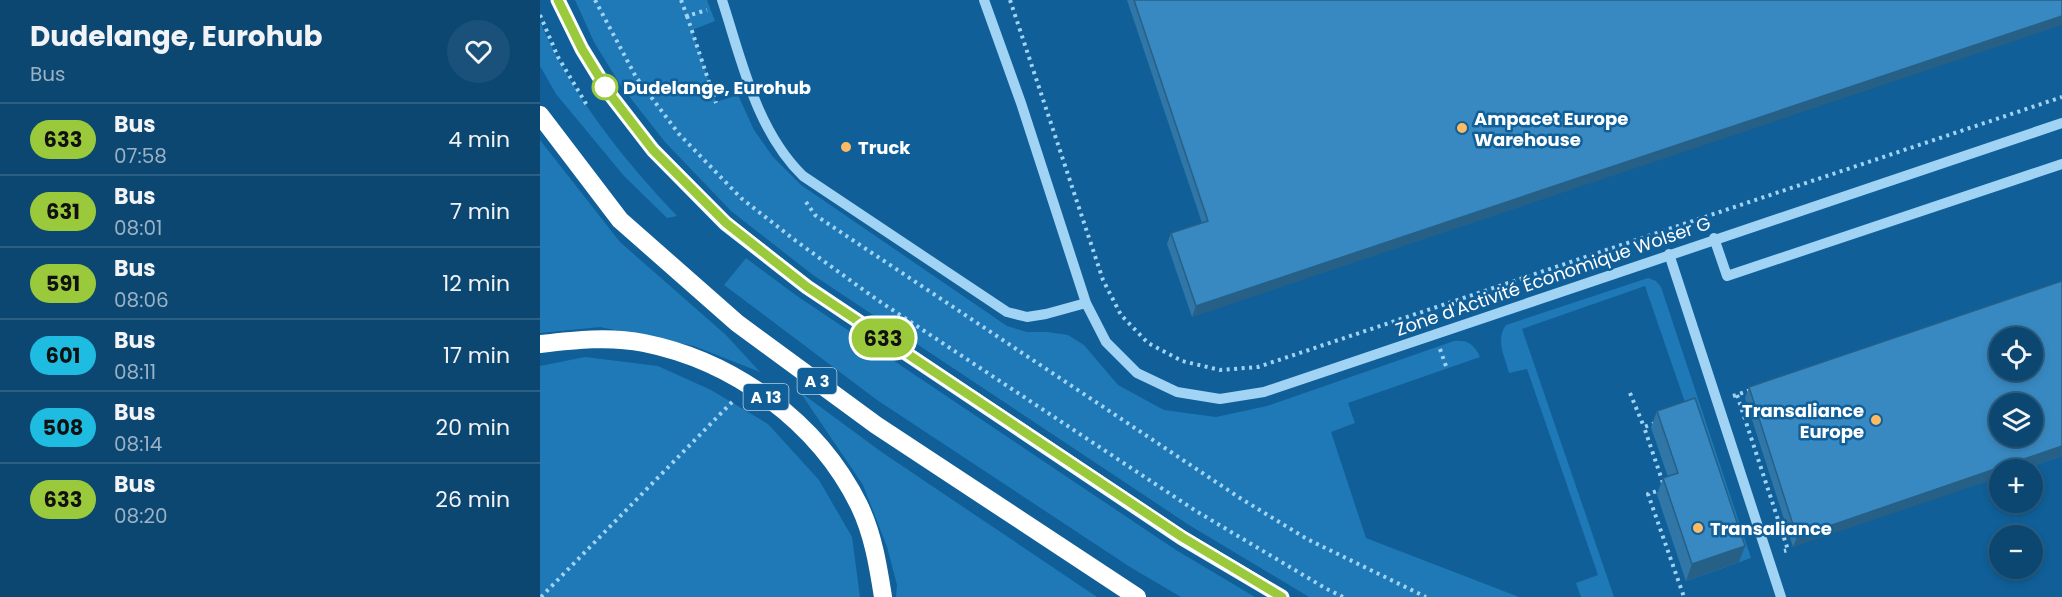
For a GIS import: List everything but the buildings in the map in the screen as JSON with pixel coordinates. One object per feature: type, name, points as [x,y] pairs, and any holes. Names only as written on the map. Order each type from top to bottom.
[{"type":"highway","name":"A 3","points":[[540,116],[620,220],[737,323],[876,424],[1137,597]]},
{"type":"highway","name":"A 13","points":[[540,344],[590,338],[644,343],[693,357],[749,384],[791,416],[832,461],[859,505],[876,551],[883,597]]},
{"type":"main road","points":[[558,0],[582,49],[609,93],[653,150],[726,223],[807,287],[1182,537],[1282,597]]},
{"type":"lane","points":[[722,0],[766,128],[792,166],[803,176],[1007,312],[1027,317],[1086,303]]},
{"type":"lane","name":"Zone d'Activité Économique Wolser G","points":[[984,0],[1025,114],[1086,303],[1106,342],[1137,373],[1177,392],[1220,399],[1263,392],[1714,238],[2062,123]]},
{"type":"lane","points":[[1714,238],[1727,276],[2062,164]]},
{"type":"lane","points":[[1669,254],[1781,597]]},
{"type":"path","points":[[595,0],[636,77],[679,134],[741,198],[876,299],[1196,511],[1343,597]]},
{"type":"path","points":[[1010,0],[1103,280],[1121,315],[1148,343],[1182,362],[1220,370],[1258,367],[2062,97]]},
{"type":"path","points":[[540,15],[558,57],[588,107]]},
{"type":"path","points":[[687,16],[716,103]]},
{"type":"path","points":[[803,176],[800,193],[815,215],[1240,498],[1307,539],[1426,597]]},
{"type":"path","points":[[542,597],[749,384]]},
{"type":"path","points":[[1630,393],[1644,427]]},
{"type":"path","points":[[1737,395],[1788,550]]},
{"type":"shaded area","points":[[575,0],[707,0],[715,21],[692,30],[716,102],[738,95],[754,130],[773,157],[801,185],[1007,326],[1027,332],[1068,335],[1084,345],[1118,385],[1164,410],[1216,417],[1267,406],[1454,341],[1470,344],[1480,357],[1348,403],[1355,423],[1331,432],[1366,538],[1519,597],[1309,597],[1189,525],[813,275],[731,211],[665,142],[621,86],[594,42]]},
{"type":"shaded area","points":[[540,22],[567,75],[600,125],[677,216],[667,218],[624,176],[556,94],[540,66]]},
{"type":"shaded area","points":[[540,140],[620,242],[726,335],[760,372],[694,346],[600,327],[540,333]]},
{"type":"shaded area","points":[[746,258],[797,296],[1176,550],[1255,597],[1181,597],[1130,567],[877,400],[724,285]]},
{"type":"shaded area","points":[[1648,278],[1656,281],[1661,287],[1751,558],[1686,581],[1657,494],[1672,489],[1651,427],[1689,414],[1645,286],[1522,329],[1614,597],[1581,597],[1576,583],[1598,575],[1527,369],[1509,373],[1501,337],[1506,325]]},
{"type":"shaded area","points":[[585,357],[658,366],[711,390],[768,424],[819,480],[852,537],[860,597],[540,597],[540,366]]},
{"type":"shaded area","points":[[800,392],[883,453],[1097,597],[896,597],[897,585],[887,547],[863,485]]},
{"type":"bus line","name":"633","points":[[558,0],[582,49],[609,93],[653,150],[726,223],[807,287],[1182,537],[1282,597]]},
{"type":"place","name":"Dudelange, Eurohub","points":[[605,87]]},
{"type":"place","name":"Ampacet Europe Warehouse","points":[[1462,128]]},
{"type":"place","name":"Truck","points":[[846,147]]},
{"type":"place","name":"Transaliance Europe","points":[[1876,420]]},
{"type":"place","name":"Transaliance","points":[[1698,528]]}]
